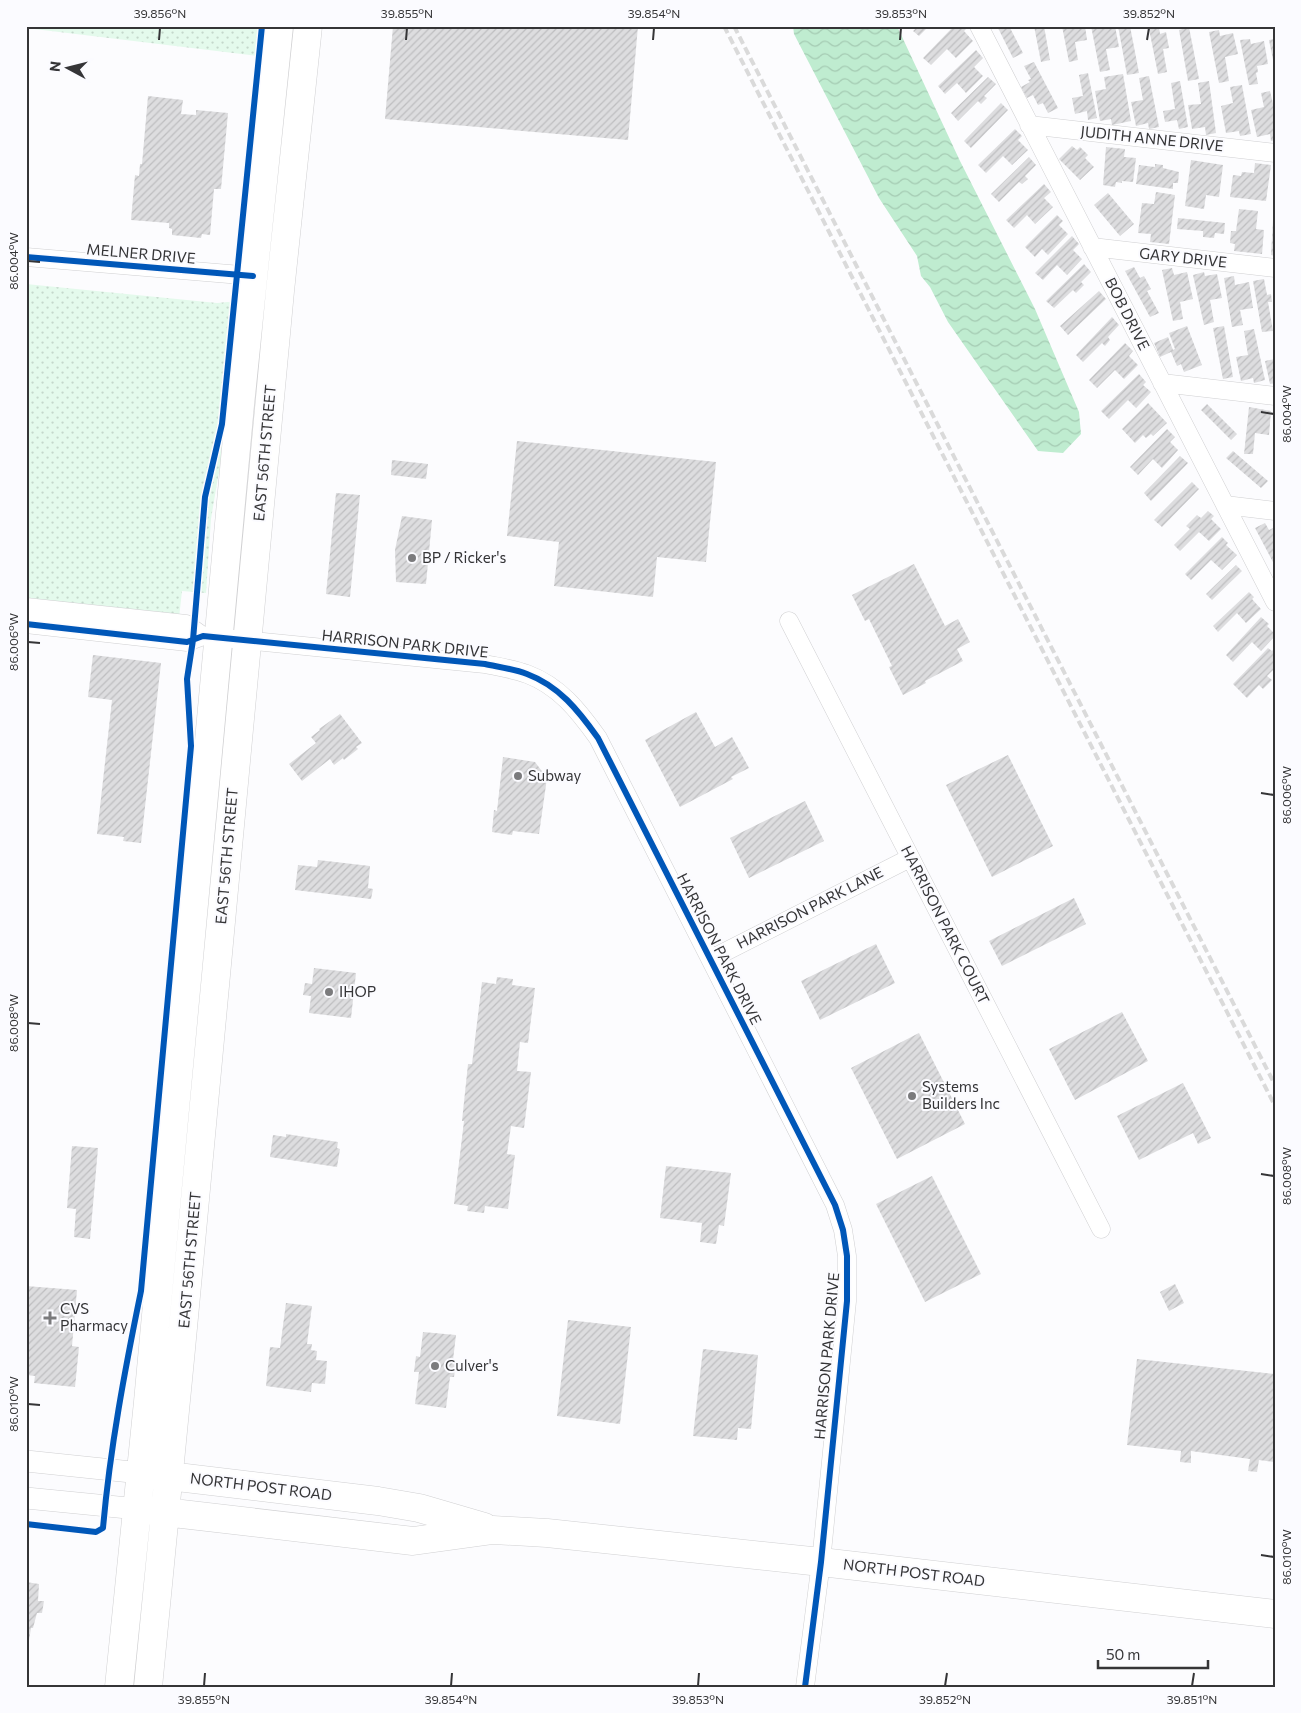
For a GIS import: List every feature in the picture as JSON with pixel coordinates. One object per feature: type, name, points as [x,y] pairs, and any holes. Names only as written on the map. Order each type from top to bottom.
[{"type":"main road","name":"EAST 56TH STREET","points":[[119,1687],[142,1473],[190,952],[224,639],[253,276],[279,26]]},
{"type":"main road","name":"EAST 56TH STREET","points":[[148,1687],[208,1067],[224,639],[265,451],[288,207],[308,26]]},
{"type":"main road","points":[[253,276],[261,279],[266,287],[263,355],[265,451]]},
{"type":"main road","points":[[190,952],[198,966],[200,989],[196,1057],[199,1062],[208,1067]]},
{"type":"main road","points":[[174,1126],[184,1128],[188,1134],[184,1185],[187,1200],[194,1209]]},
{"type":"main road","name":"NORTH POST ROAD","points":[[142,1473],[419,1508],[493,1530]]},
{"type":"main road","name":"NORTH POST ROAD","points":[[138,1509],[413,1541],[493,1530],[547,1533],[1275,1614]]},
{"type":"street","name":"BOB DRIVE","points":[[979,26],[1275,602]]},
{"type":"street","name":"JUDITH ANNE DRIVE","points":[[1029,125],[1275,153]]},
{"type":"street","name":"GARY DRIVE","points":[[1092,247],[1275,268]]},
{"type":"street","name":"MELNER DRIVE","points":[[26,256],[253,276]]},
{"type":"street","points":[[1162,383],[1275,396]]},
{"type":"street","points":[[1225,505],[1275,511]]},
{"type":"street","points":[[26,607],[186,624],[224,639]]},
{"type":"street","name":"HARRISON PARK COURT","points":[[789,621],[1101,1229]]},
{"type":"street","points":[[26,624],[187,642],[224,639]]},
{"type":"street","name":"HARRISON PARK DRIVE","points":[[224,639],[486,664],[526,673],[560,693],[570,702],[598,738],[836,1205],[843,1230],[847,1256],[847,1301],[821,1562],[805,1687]]},
{"type":"street","name":"HARRISON PARK LANE","points":[[711,959],[910,858]]},
{"type":"street","name":"NORTH POST ROAD","points":[[26,1461],[142,1473]]},
{"type":"street","name":"NORTH POST ROAD","points":[[26,1498],[138,1509]]},
{"type":"shaded area","points":[[26,26],[270,26],[266,57],[26,28]]},
{"type":"shaded area","points":[[26,284],[241,304],[230,433],[218,477],[211,519],[206,593],[182,591],[179,618],[26,600]]},
{"type":"water","points":[[793,26],[897,26],[960,161],[1035,309],[1079,412],[1081,434],[1063,453],[1038,451],[948,322],[930,287],[921,276],[917,256],[879,198],[794,34]]},
{"type":"building","points":[[393,26],[638,26],[628,140],[385,119]]},
{"type":"building","points":[[918,26],[929,26],[919,36],[913,31]]},
{"type":"building","points":[[954,26],[966,26],[967,28],[964,31],[973,41],[956,58],[947,49],[931,65],[923,58]]},
{"type":"building","points":[[997,26],[1009,26],[1023,53],[1013,58]]},
{"type":"building","points":[[1034,26],[1044,26],[1050,60],[1041,62]]},
{"type":"building","points":[[1062,26],[1085,26],[1087,40],[1075,42],[1078,60],[1069,62]]},
{"type":"building","points":[[1091,26],[1115,26],[1119,47],[1106,49],[1110,70],[1100,72]]},
{"type":"building","points":[[1118,26],[1130,26],[1139,73],[1127,75]]},
{"type":"building","points":[[1159,27],[1160,34],[1166,32],[1169,48],[1163,49],[1167,72],[1158,74],[1149,29]]},
{"type":"building","points":[[1189,27],[1199,79],[1188,81],[1179,30]]},
{"type":"building","points":[[1219,30],[1220,36],[1233,33],[1238,54],[1225,57],[1229,81],[1219,83],[1209,32]]},
{"type":"building","points":[[1250,39],[1251,44],[1264,41],[1268,64],[1257,66],[1258,84],[1249,85],[1240,40]]},
{"type":"building","points":[[1275,39],[1275,65],[1274,65],[1269,40]]},
{"type":"building","points":[[976,50],[983,58],[974,67],[983,76],[966,93],[957,83],[945,94],[938,86]]},
{"type":"building","points":[[1034,62],[1058,108],[1048,113],[1043,103],[1038,105],[1033,95],[1027,98],[1021,87],[1030,82],[1028,80],[1031,79],[1024,66]]},
{"type":"building","points":[[1088,73],[1097,118],[1088,120],[1087,111],[1075,114],[1072,98],[1083,96],[1079,75]]},
{"type":"building","points":[[1123,74],[1131,121],[1112,125],[1111,119],[1100,121],[1095,91],[1106,89],[1104,77]]},
{"type":"building","points":[[1149,76],[1159,127],[1149,129],[1148,123],[1136,126],[1131,102],[1143,100],[1139,78]]},
{"type":"building","points":[[988,77],[996,84],[984,96],[987,98],[981,104],[978,101],[958,121],[951,113]]},
{"type":"building","points":[[1180,81],[1188,127],[1179,129],[1177,120],[1165,122],[1163,111],[1175,109],[1171,83]]},
{"type":"building","points":[[1209,81],[1216,133],[1206,135],[1205,127],[1192,129],[1188,105],[1201,104],[1198,83]]},
{"type":"building","points":[[1242,85],[1251,134],[1240,136],[1239,131],[1226,133],[1221,106],[1233,103],[1230,87]]},
{"type":"building","points":[[1270,91],[1275,112],[1275,140],[1271,141],[1270,134],[1257,137],[1251,110],[1264,107],[1261,93]]},
{"type":"building","points":[[148,96],[183,100],[181,114],[196,115],[196,110],[228,113],[221,189],[214,189],[210,235],[202,234],[201,238],[172,235],[169,223],[131,220],[135,175],[139,176],[140,164],[142,164]]},
{"type":"building","points":[[1001,103],[1008,110],[971,148],[964,141]]},
{"type":"building","points":[[1015,129],[1022,136],[1018,140],[1028,150],[1012,165],[1003,156],[986,173],[978,165]]},
{"type":"building","points":[[1072,146],[1077,150],[1080,147],[1088,155],[1085,158],[1094,167],[1080,180],[1059,159]]},
{"type":"building","points":[[1106,147],[1125,149],[1124,157],[1136,158],[1133,182],[1116,182],[1115,187],[1103,185]]},
{"type":"building","points":[[1029,157],[1036,165],[1025,176],[1028,179],[1022,184],[1019,182],[999,202],[991,194]]},
{"type":"building","points":[[1191,160],[1223,165],[1219,197],[1206,195],[1204,209],[1185,206]]},
{"type":"building","points":[[1255,163],[1271,165],[1266,201],[1230,197],[1233,175],[1241,176],[1242,172],[1254,173]]},
{"type":"building","points":[[1155,164],[1163,165],[1163,168],[1179,172],[1178,183],[1173,183],[1173,189],[1136,184],[1139,165],[1155,167]]},
{"type":"building","points":[[1044,184],[1051,192],[1044,198],[1053,207],[1035,224],[1027,215],[1014,228],[1006,220]]},
{"type":"building","points":[[1156,192],[1175,195],[1169,244],[1150,242],[1151,234],[1138,233],[1142,203],[1154,204]]},
{"type":"building","points":[[1108,193],[1134,224],[1120,236],[1094,205]]},
{"type":"building","points":[[1239,209],[1258,211],[1256,229],[1264,230],[1262,254],[1234,251],[1235,244],[1230,243],[1231,231],[1236,231]]},
{"type":"building","points":[[1057,215],[1063,221],[1059,225],[1068,234],[1048,255],[1042,249],[1035,257],[1025,247]]},
{"type":"building","points":[[1178,218],[1225,223],[1224,234],[1215,233],[1214,238],[1203,237],[1203,231],[1177,229]]},
{"type":"building","points":[[1273,220],[1275,220],[1275,256],[1271,255]]},
{"type":"building","points":[[1072,236],[1079,244],[1073,250],[1082,259],[1067,275],[1057,265],[1043,280],[1035,273]]},
{"type":"building","points":[[1084,264],[1091,272],[1081,282],[1084,285],[1076,293],[1073,290],[1054,308],[1046,301]]},
{"type":"building","points":[[1134,267],[1140,278],[1144,276],[1151,289],[1147,291],[1159,313],[1150,317],[1125,271]]},
{"type":"building","points":[[1172,268],[1174,275],[1187,272],[1193,299],[1180,302],[1183,319],[1173,321],[1162,270]]},
{"type":"building","points":[[1204,272],[1205,276],[1217,274],[1222,298],[1210,300],[1214,322],[1204,325],[1193,275]]},
{"type":"building","points":[[1234,276],[1235,285],[1249,282],[1253,308],[1240,310],[1243,325],[1232,327],[1224,278]]},
{"type":"building","points":[[1264,279],[1267,295],[1271,294],[1272,302],[1268,302],[1273,331],[1262,332],[1253,281]]},
{"type":"building","points":[[1099,291],[1106,299],[1068,335],[1060,326]]},
{"type":"building","points":[[1112,317],[1119,325],[1108,337],[1110,340],[1105,346],[1102,343],[1083,362],[1076,355]]},
{"type":"building","points":[[1187,326],[1202,365],[1184,372],[1181,364],[1177,366],[1171,352],[1160,357],[1154,343],[1168,337],[1173,350],[1175,349],[1169,333]]},
{"type":"building","points":[[1224,326],[1233,377],[1223,379],[1213,328]]},
{"type":"building","points":[[1254,329],[1265,380],[1254,383],[1253,378],[1241,381],[1236,357],[1248,355],[1244,331]]},
{"type":"building","points":[[1125,343],[1133,351],[1129,356],[1138,365],[1124,379],[1115,370],[1097,388],[1089,380]]},
{"type":"building","points":[[1275,359],[1275,383],[1270,384],[1265,361]]},
{"type":"building","points":[[1139,374],[1146,382],[1143,385],[1151,392],[1136,408],[1128,400],[1109,419],[1101,411]]},
{"type":"building","points":[[1148,403],[1167,423],[1153,436],[1151,434],[1146,438],[1143,435],[1135,443],[1122,429]]},
{"type":"building","points":[[1207,404],[1237,434],[1231,440],[1201,410]]},
{"type":"building","points":[[1249,407],[1271,411],[1269,435],[1255,433],[1253,454],[1244,454]]},
{"type":"building","points":[[1167,429],[1175,437],[1170,442],[1178,450],[1162,468],[1153,459],[1138,475],[1130,467]]},
{"type":"building","points":[[517,441],[716,462],[706,562],[657,557],[653,597],[554,586],[559,542],[507,536]]},
{"type":"building","points":[[1233,451],[1268,481],[1261,488],[1226,458]]},
{"type":"building","points":[[1180,456],[1188,463],[1151,501],[1144,493]]},
{"type":"building","points":[[392,460],[428,464],[426,479],[391,475]]},
{"type":"building","points":[[1192,482],[1199,489],[1162,527],[1154,520]]},
{"type":"building","points":[[336,493],[360,495],[350,597],[326,594]]},
{"type":"building","points":[[1208,511],[1214,516],[1211,519],[1221,529],[1209,541],[1199,532],[1180,551],[1174,545],[1190,529],[1186,526],[1197,515],[1201,518]]},
{"type":"building","name":"BP / Ricker's","points":[[402,516],[432,520],[426,584],[396,582],[395,550]]},
{"type":"building","points":[[1265,523],[1269,530],[1275,527],[1275,566],[1255,528]]},
{"type":"building","points":[[1222,537],[1228,543],[1226,545],[1237,555],[1222,570],[1211,560],[1191,580],[1185,574]]},
{"type":"building","points":[[914,564],[945,626],[958,619],[970,642],[957,649],[963,661],[903,695],[889,667],[892,666],[869,619],[865,621],[852,595]]},
{"type":"building","points":[[1236,565],[1242,571],[1212,600],[1206,594]]},
{"type":"building","points":[[1249,592],[1254,597],[1252,599],[1261,609],[1246,623],[1237,613],[1218,632],[1213,626]]},
{"type":"building","points":[[1261,617],[1269,624],[1267,626],[1275,636],[1261,651],[1252,642],[1233,662],[1226,655]]},
{"type":"building","points":[[1275,647],[1275,668],[1267,676],[1272,680],[1263,689],[1259,685],[1247,698],[1233,684],[1268,648],[1272,651]]},
{"type":"building","points":[[93,655],[161,663],[141,843],[123,841],[124,837],[97,834],[112,700],[88,697]]},
{"type":"building","points":[[696,712],[715,747],[732,737],[749,768],[731,777],[733,779],[680,807],[645,740]]},
{"type":"building","points":[[340,714],[362,743],[356,747],[358,749],[344,760],[343,758],[334,765],[330,759],[302,781],[289,764],[316,743],[311,737],[319,729]]},
{"type":"building","points":[[1008,755],[1053,846],[992,877],[946,785]]},
{"type":"building","points":[[503,757],[535,762],[547,778],[539,834],[513,831],[512,835],[492,832],[494,810],[497,811]]},
{"type":"building","points":[[805,801],[824,841],[749,878],[730,838]]},
{"type":"building","points":[[318,860],[370,866],[368,888],[373,889],[371,899],[295,890],[298,865],[317,867]]},
{"type":"building","points":[[1074,898],[1086,924],[1002,966],[989,941]]},
{"type":"building","points":[[876,944],[895,983],[820,1020],[801,981]]},
{"type":"building","name":"IHOP","points":[[314,968],[356,973],[351,1018],[309,1013],[311,996],[303,995],[305,983],[312,984]]},
{"type":"building","points":[[497,977],[513,979],[512,985],[535,988],[528,1043],[520,1042],[517,1071],[531,1072],[524,1128],[511,1126],[507,1154],[515,1155],[508,1209],[485,1206],[484,1213],[467,1211],[468,1206],[454,1204],[464,1121],[462,1121],[468,1064],[472,1064],[482,982],[496,984]]},
{"type":"building","points":[[1122,1012],[1148,1061],[1075,1100],[1049,1049]]},
{"type":"building","points":[[919,1033],[965,1124],[897,1159],[851,1068]]},
{"type":"building","points":[[1183,1083],[1211,1138],[1198,1144],[1193,1133],[1139,1160],[1117,1116]]},
{"type":"building","points":[[286,1134],[338,1142],[337,1148],[340,1149],[337,1167],[270,1157],[273,1135],[286,1137]]},
{"type":"building","points":[[72,1146],[98,1148],[90,1239],[74,1237],[76,1209],[67,1208]]},
{"type":"building","points":[[666,1166],[731,1173],[724,1226],[719,1225],[716,1244],[700,1242],[702,1223],[660,1218]]},
{"type":"building","points":[[932,1176],[981,1274],[925,1302],[876,1204]]},
{"type":"building","points":[[1175,1284],[1184,1303],[1169,1311],[1160,1292]]},
{"type":"building","name":"CVS Pharmacy","points":[[26,1286],[77,1290],[72,1346],[79,1347],[75,1387],[34,1383],[35,1376],[26,1375]]},
{"type":"building","points":[[286,1303],[312,1306],[307,1344],[312,1344],[311,1350],[317,1351],[316,1360],[327,1361],[325,1384],[312,1383],[311,1392],[266,1386],[270,1347],[280,1348]]},
{"type":"building","points":[[568,1320],[631,1327],[620,1424],[557,1416]]},
{"type":"building","name":"Culver's","points":[[423,1332],[456,1335],[453,1360],[456,1361],[454,1377],[450,1377],[446,1408],[415,1404],[419,1372],[414,1372],[416,1356],[420,1357]]},
{"type":"building","points":[[703,1349],[758,1355],[751,1429],[738,1428],[737,1440],[693,1436]]},
{"type":"building","points":[[1137,1359],[1275,1374],[1275,1462],[1259,1460],[1257,1472],[1248,1471],[1250,1459],[1191,1451],[1191,1463],[1180,1462],[1181,1451],[1127,1445]]},
{"type":"building","points":[[26,1582],[39,1584],[38,1601],[44,1601],[42,1613],[37,1613],[33,1628],[31,1628],[27,1653]]},
{"type":"railway","points":[[724,26],[1275,1106]]},
{"type":"railway","points":[[734,26],[1275,1085]]},
{"type":"cycle path","points":[[26,1524],[96,1532],[103,1528],[119,1409],[141,1291],[191,746],[187,679],[193,640],[205,497],[222,424],[262,26]]},
{"type":"cycle path","points":[[26,257],[253,276]]},
{"type":"cycle path","points":[[26,624],[187,642],[203,636],[485,664],[522,672],[549,685],[567,700],[591,728],[598,738],[835,1205],[843,1230],[847,1256],[847,1301],[821,1562],[805,1687]]},
{"type":"place","name":"BP / Ricker's","points":[[412,558]]},
{"type":"place","name":"Subway","points":[[518,776]]},
{"type":"place","name":"IHOP","points":[[329,992]]},
{"type":"place","name":"Systems Builders Inc","points":[[912,1096]]},
{"type":"place","name":"CVS Pharmacy","points":[[50,1318]]},
{"type":"place","name":"Culver's","points":[[435,1366]]}]
